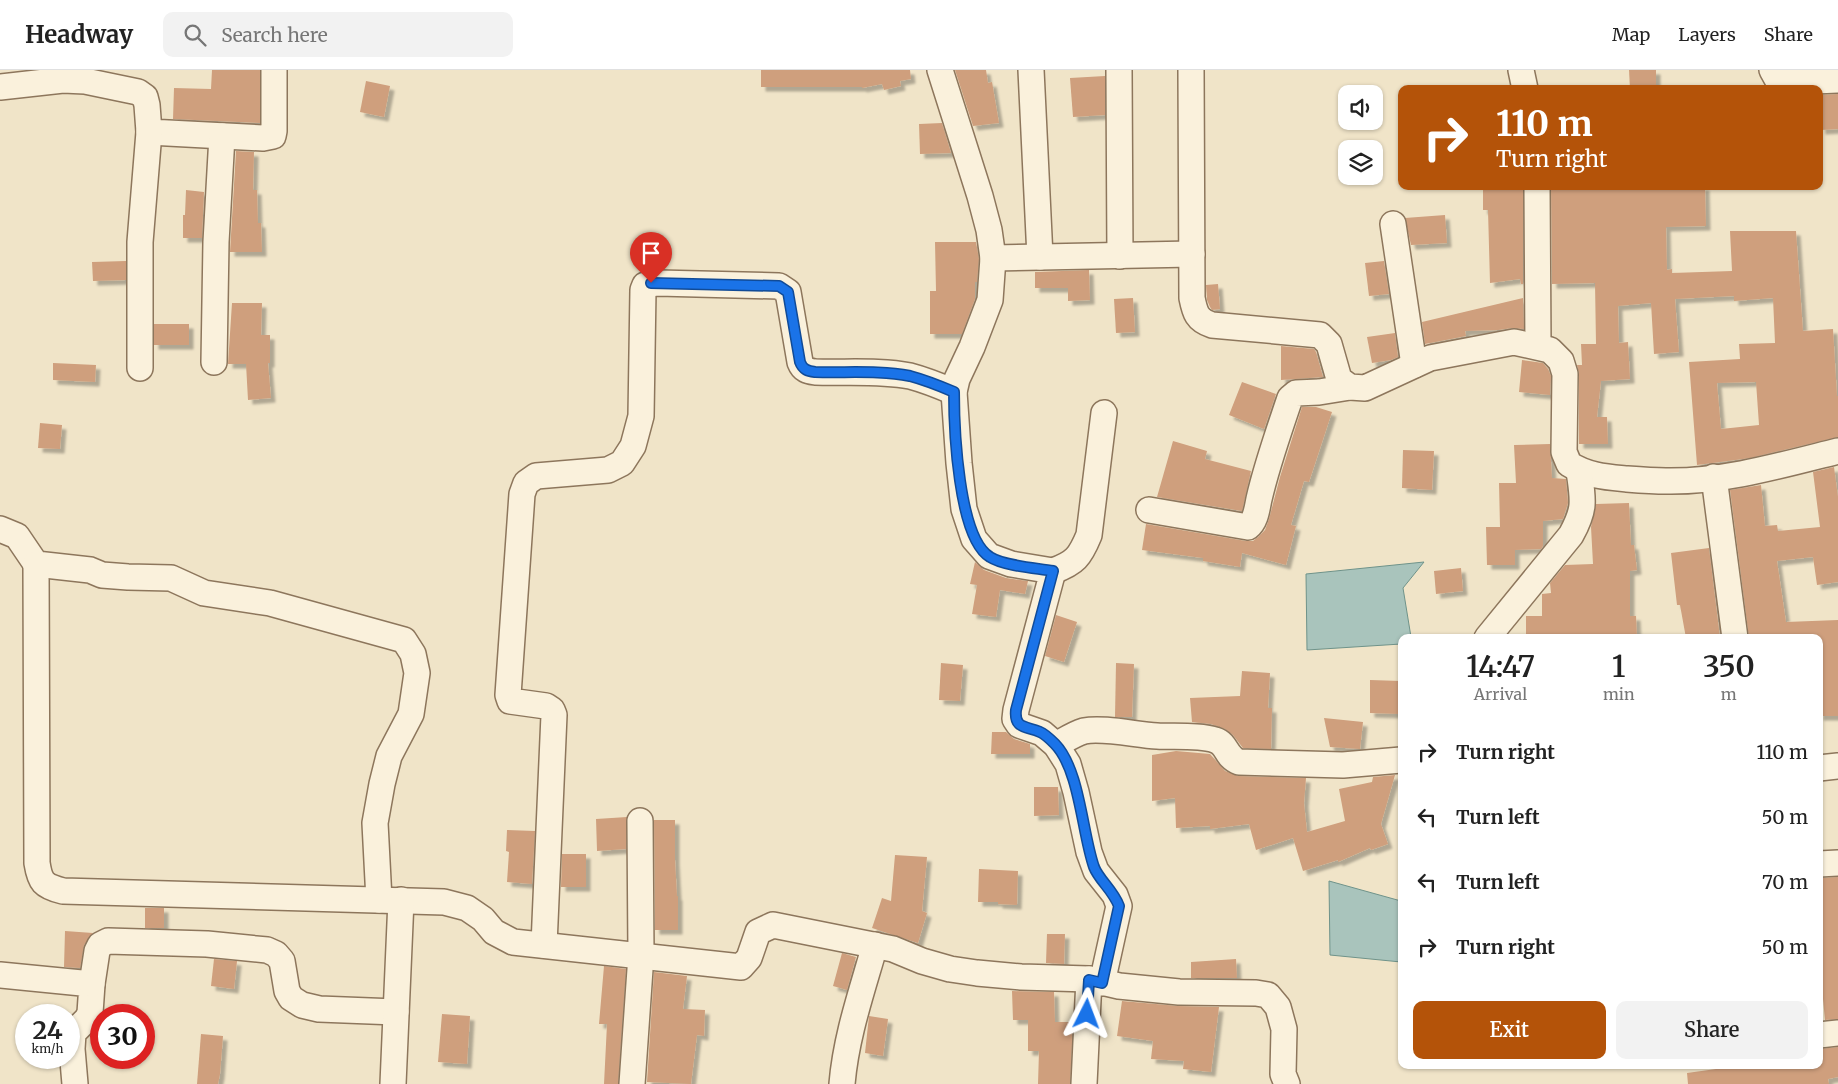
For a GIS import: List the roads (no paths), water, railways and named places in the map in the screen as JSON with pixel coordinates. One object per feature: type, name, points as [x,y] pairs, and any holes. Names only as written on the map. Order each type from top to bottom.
[{"type":"street","points":[[149,132],[263,138],[273,136],[274,70]]},
{"type":"street","points":[[940,70],[980,196],[989,230],[993,258],[990,300],[972,347],[957,378],[954,392],[964,509],[974,539],[989,556],[1011,564],[1053,571],[1069,565],[1082,551],[1089,535],[1104,413]]},
{"type":"street","points":[[1031,70],[1040,257]]},
{"type":"street","points":[[1119,70],[1120,256]]},
{"type":"street","points":[[1191,70],[1192,298],[1195,311],[1202,321],[1212,325],[1320,335],[1328,344],[1339,379],[1350,387]]},
{"type":"street","points":[[1521,70],[1524,85]]},
{"type":"street","points":[[1772,70],[1777,79],[1792,82],[1838,80]]},
{"type":"street","points":[[0,87],[63,80],[85,81],[138,92],[145,97],[149,132],[140,242],[140,368]]},
{"type":"street","points":[[214,362],[216,242],[222,136]]},
{"type":"street","points":[[1538,190],[1538,346]]},
{"type":"street","points":[[1393,224],[1414,365]]},
{"type":"street","points":[[993,258],[1192,254]]},
{"type":"street","points":[[544,945],[554,715],[552,710],[546,706],[515,702],[510,700],[508,695],[522,494],[526,483],[536,476],[608,470],[622,463],[633,446],[640,416],[643,290],[645,285],[658,283],[779,286],[788,292],[802,367],[815,372],[879,373],[908,376],[934,383],[954,392]]},
{"type":"street","points":[[1149,510],[1248,527],[1252,524],[1255,517],[1262,486],[1290,398],[1296,393],[1319,392],[1350,387],[1365,388],[1430,358],[1514,342],[1550,350],[1561,361],[1566,374],[1564,452],[1569,464],[1579,470],[1604,477],[1666,481],[1714,477],[1774,467],[1838,450]]},
{"type":"street","points":[[1490,634],[1571,535],[1580,518],[1584,502],[1579,470]]},
{"type":"street","points":[[1714,477],[1734,634]]},
{"type":"street","points":[[0,528],[18,536],[36,564],[37,863],[39,878],[48,887],[63,891],[444,902],[467,908],[483,919],[494,932],[513,942],[741,967],[749,958],[758,932],[773,926],[893,949],[922,961],[968,972],[1095,981],[1179,992],[1256,993],[1268,995],[1278,1007],[1284,1029],[1283,1074],[1287,1084]]},
{"type":"street","points":[[36,564],[90,570],[110,576],[171,578],[204,593],[270,602],[404,640],[413,654],[417,673],[411,714],[390,756],[382,784],[375,823],[390,900],[396,1012],[393,1084]]},
{"type":"street","points":[[1053,571],[1015,719],[1019,725],[1042,732],[1056,745],[1068,764],[1089,852],[1096,871],[1115,895],[1119,906],[1095,981],[1084,1084]]},
{"type":"street","points":[[1056,745],[1072,735],[1086,731],[1112,732],[1211,739],[1222,744],[1228,756],[1239,762],[1343,765],[1398,760]]},
{"type":"street","points":[[1823,768],[1838,766]]},
{"type":"street","points":[[632,1084],[641,955],[640,821]]},
{"type":"street","points":[[1823,864],[1838,863]]},
{"type":"street","points":[[75,1084],[72,1048],[73,1033],[87,1019],[90,1013],[97,951],[100,945],[108,942],[207,944],[266,950],[276,954],[282,961],[291,998],[302,1005],[319,1009],[396,1012]]},
{"type":"street","points":[[842,1084],[852,1022],[875,945]]},
{"type":"street","points":[[0,975],[92,984]]},
{"type":"street","points":[[1823,1035],[1838,1033]]},
{"type":"water","points":[[1424,562],[1403,588],[1411,634],[1398,634],[1398,644],[1307,650],[1306,574]]},
{"type":"water","points":[[1329,881],[1398,900],[1398,962],[1330,955]]}]
